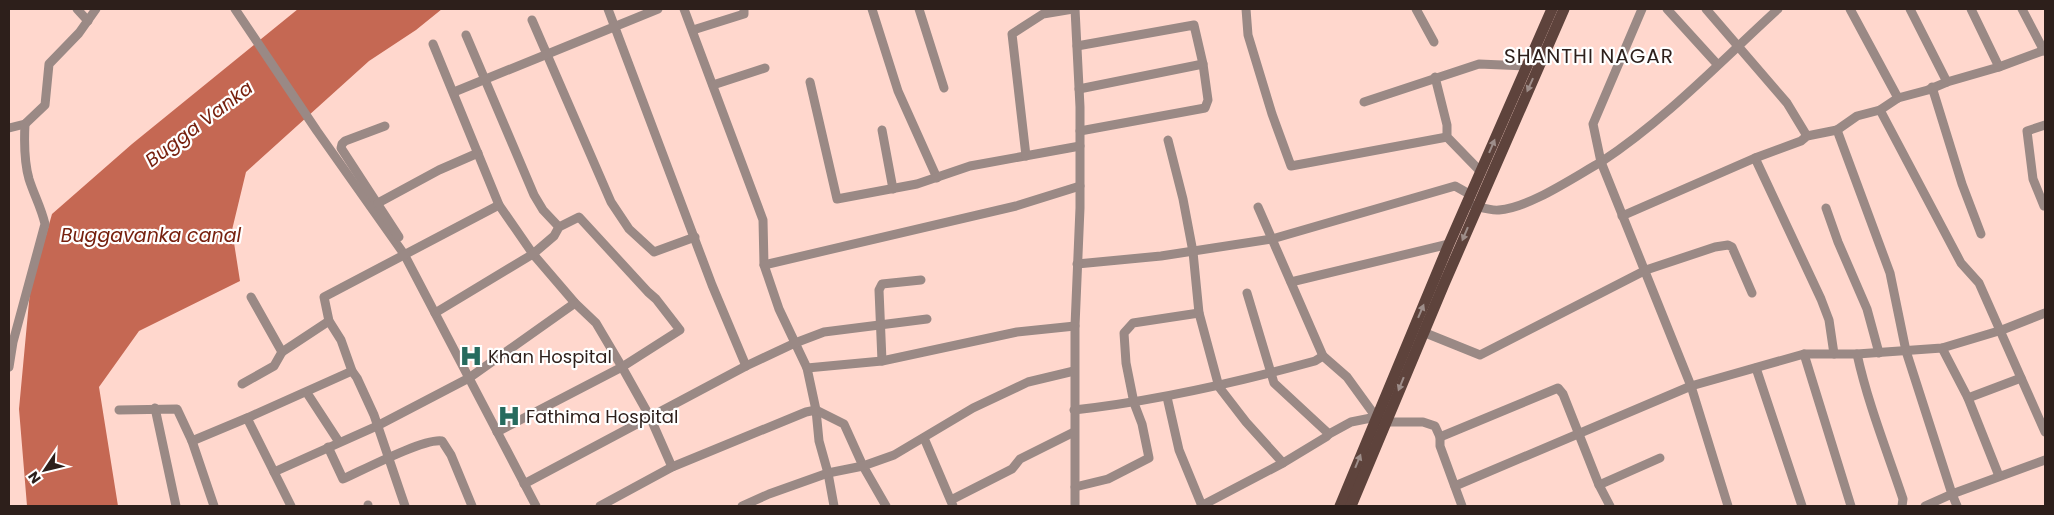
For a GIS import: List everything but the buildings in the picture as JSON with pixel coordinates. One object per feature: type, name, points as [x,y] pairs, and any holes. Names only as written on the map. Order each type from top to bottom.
[{"type":"main road","points":[[1340,506],[1423,332],[1472,202],[1481,172],[1552,9]]},
{"type":"main road","points":[[1351,506],[1381,420],[1449,244],[1472,202],[1564,9]]},
{"type":"street","points":[[77,9],[88,21]]},
{"type":"street","points":[[9,128],[25,124],[45,105],[49,64],[79,33],[96,9]]},
{"type":"street","points":[[235,9],[317,131],[406,253]]},
{"type":"street","points":[[608,9],[712,285],[746,366]]},
{"type":"street","points":[[454,92],[547,52],[658,9]]},
{"type":"street","points":[[684,9],[763,220],[764,265],[779,309],[807,368],[816,410],[819,441],[828,473],[834,506]]},
{"type":"street","points":[[693,30],[744,14],[744,9]]},
{"type":"street","points":[[872,9],[898,91],[937,178]]},
{"type":"street","points":[[919,9],[944,88]]},
{"type":"street","points":[[1026,156],[1012,34],[1043,14],[1074,9],[1080,132],[1074,371],[1075,506]]},
{"type":"street","points":[[1246,9],[1248,35],[1272,114],[1291,166],[1447,138]]},
{"type":"street","points":[[1416,9],[1434,42]]},
{"type":"street","points":[[1642,9],[1593,124],[1601,162],[1691,386],[1728,506]]},
{"type":"street","points":[[1666,9],[1717,64]]},
{"type":"street","points":[[1706,9],[1787,103],[1807,136]]},
{"type":"street","points":[[1078,264],[1192,252],[1272,239],[1455,186],[1472,202],[1498,210],[1528,202],[1601,162],[1646,130],[1697,86],[1717,64],[1776,9]]},
{"type":"street","points":[[1850,9],[1898,98]]},
{"type":"street","points":[[1910,9],[1947,82]]},
{"type":"street","points":[[1971,9],[1999,67]]},
{"type":"street","points":[[1622,216],[1755,158],[1801,141],[1807,136],[1836,130],[1857,116],[1880,110],[1898,98],[1928,90],[1932,87],[2044,51],[2022,9]]},
{"type":"street","points":[[532,20],[611,202],[629,229],[654,252],[695,237]]},
{"type":"street","points":[[1077,46],[1193,25],[1196,28],[1208,100],[1205,108],[1080,132]]},
{"type":"street","points":[[466,35],[534,195],[543,210],[559,227]]},
{"type":"street","points":[[433,44],[499,205],[533,254],[575,303],[596,324],[650,417],[672,467]]},
{"type":"street","points":[[1079,89],[1203,64]]},
{"type":"street","points":[[1364,102],[1479,64],[1527,66]]},
{"type":"street","points":[[713,85],[765,68]]},
{"type":"street","points":[[1435,78],[1447,125],[1447,138],[1481,172]]},
{"type":"street","points":[[810,82],[837,199],[893,189],[937,178],[970,166],[1080,146]]},
{"type":"street","points":[[1932,87],[1962,184],[1982,234]]},
{"type":"street","points":[[1880,110],[1961,263],[1979,283],[2002,330],[2045,432]]},
{"type":"street","points":[[9,367],[13,342],[45,224],[41,206],[29,180],[24,153],[25,124]]},
{"type":"street","points":[[2044,206],[2034,179],[2027,131],[2045,125]]},
{"type":"street","points":[[385,126],[345,141],[341,148],[378,203],[406,253],[435,313],[536,506]]},
{"type":"street","points":[[882,130],[893,189]]},
{"type":"street","points":[[1836,130],[1890,273],[1906,351],[1957,506]]},
{"type":"street","points":[[1168,140],[1183,199],[1192,252],[1199,313],[1219,387],[1246,422],[1284,463]]},
{"type":"street","points":[[378,203],[439,170],[478,154]]},
{"type":"street","points":[[1755,158],[1821,299],[1829,320],[1834,354]]},
{"type":"street","points":[[764,265],[1016,206],[1080,186]]},
{"type":"street","points":[[405,506],[368,400],[352,372],[341,340],[329,321],[324,297],[499,205]]},
{"type":"street","points":[[1258,207],[1323,356],[1347,376],[1381,420]]},
{"type":"street","points":[[1826,208],[1838,242],[1867,309],[1879,353]]},
{"type":"street","points":[[435,313],[533,254],[554,236],[559,227],[580,217],[656,299],[680,330],[622,367],[497,432]]},
{"type":"street","points":[[1291,282],[1449,244]]},
{"type":"street","points":[[1423,332],[1480,355],[1644,271],[1714,247],[1728,245],[1732,247],[1737,256],[1752,293]]},
{"type":"street","points":[[882,361],[879,290],[882,284],[922,280]]},
{"type":"street","points":[[1247,293],[1274,383],[1328,434]]},
{"type":"street","points":[[251,296],[282,352]]},
{"type":"street","points":[[274,472],[377,426],[469,378],[575,303]]},
{"type":"street","points":[[1075,487],[1108,479],[1149,458],[1142,424],[1134,403],[1126,363],[1124,333],[1133,323],[1199,313]]},
{"type":"street","points":[[1455,486],[1691,386],[1804,354],[1857,354],[1942,348],[2002,330],[2045,313]]},
{"type":"street","points":[[524,484],[746,366],[795,343],[824,332],[927,319]]},
{"type":"street","points":[[242,384],[274,366],[282,352],[329,321]]},
{"type":"street","points":[[807,368],[882,361],[1017,332],[1075,326]]},
{"type":"street","points":[[1942,348],[1968,398],[1999,476]]},
{"type":"street","points":[[1804,354],[1852,506]]},
{"type":"street","points":[[1857,354],[1866,394],[1873,408],[1902,499],[1902,506]]},
{"type":"street","points":[[1074,410],[1134,403],[1219,387],[1315,361],[1323,356]]},
{"type":"street","points":[[1756,368],[1802,506]]},
{"type":"street","points":[[742,506],[769,494],[828,473],[863,466],[894,456],[973,408],[1028,382],[1074,371]]},
{"type":"street","points":[[192,441],[352,372]]},
{"type":"street","points":[[1968,398],[2022,378]]},
{"type":"street","points":[[1440,437],[1558,388],[1563,394],[1599,485],[1610,506]]},
{"type":"street","points":[[307,393],[338,442]]},
{"type":"street","points":[[1167,397],[1179,450],[1202,506],[1284,463],[1328,434],[1351,422],[1381,420],[1423,422],[1435,426],[1440,437],[1440,446],[1462,506]]},
{"type":"street","points":[[155,408],[176,506]]},
{"type":"street","points":[[119,410],[155,408],[178,410],[192,441],[214,506]]},
{"type":"street","points":[[600,506],[672,467],[806,412],[816,410],[844,424],[863,466],[886,506]]},
{"type":"street","points":[[248,418],[291,506]]},
{"type":"street","points":[[924,438],[952,503],[1012,469],[1020,459],[1074,432]]},
{"type":"street","points":[[328,447],[343,479],[428,442],[442,441],[451,455],[472,506]]},
{"type":"street","points":[[1599,485],[1660,458]]},
{"type":"street","points":[[1923,506],[2045,460]]},
{"type":"water","name":"Buggavanka canal","points":[[298,9],[442,9],[416,30],[369,61],[246,172],[232,230],[240,281],[139,331],[99,387],[118,506],[27,506],[19,409],[30,291],[52,214],[132,144]]},
{"type":"place","name":"Khan Hospital","points":[[471,356]]},
{"type":"place","name":"Fathima Hospital","points":[[509,416]]},
{"type":"district","name":"SHANTHI NAGAR","points":[[1589,56]]},
{"type":"water label","name":"Bugga Vanka","points":[[199,124]]}]
